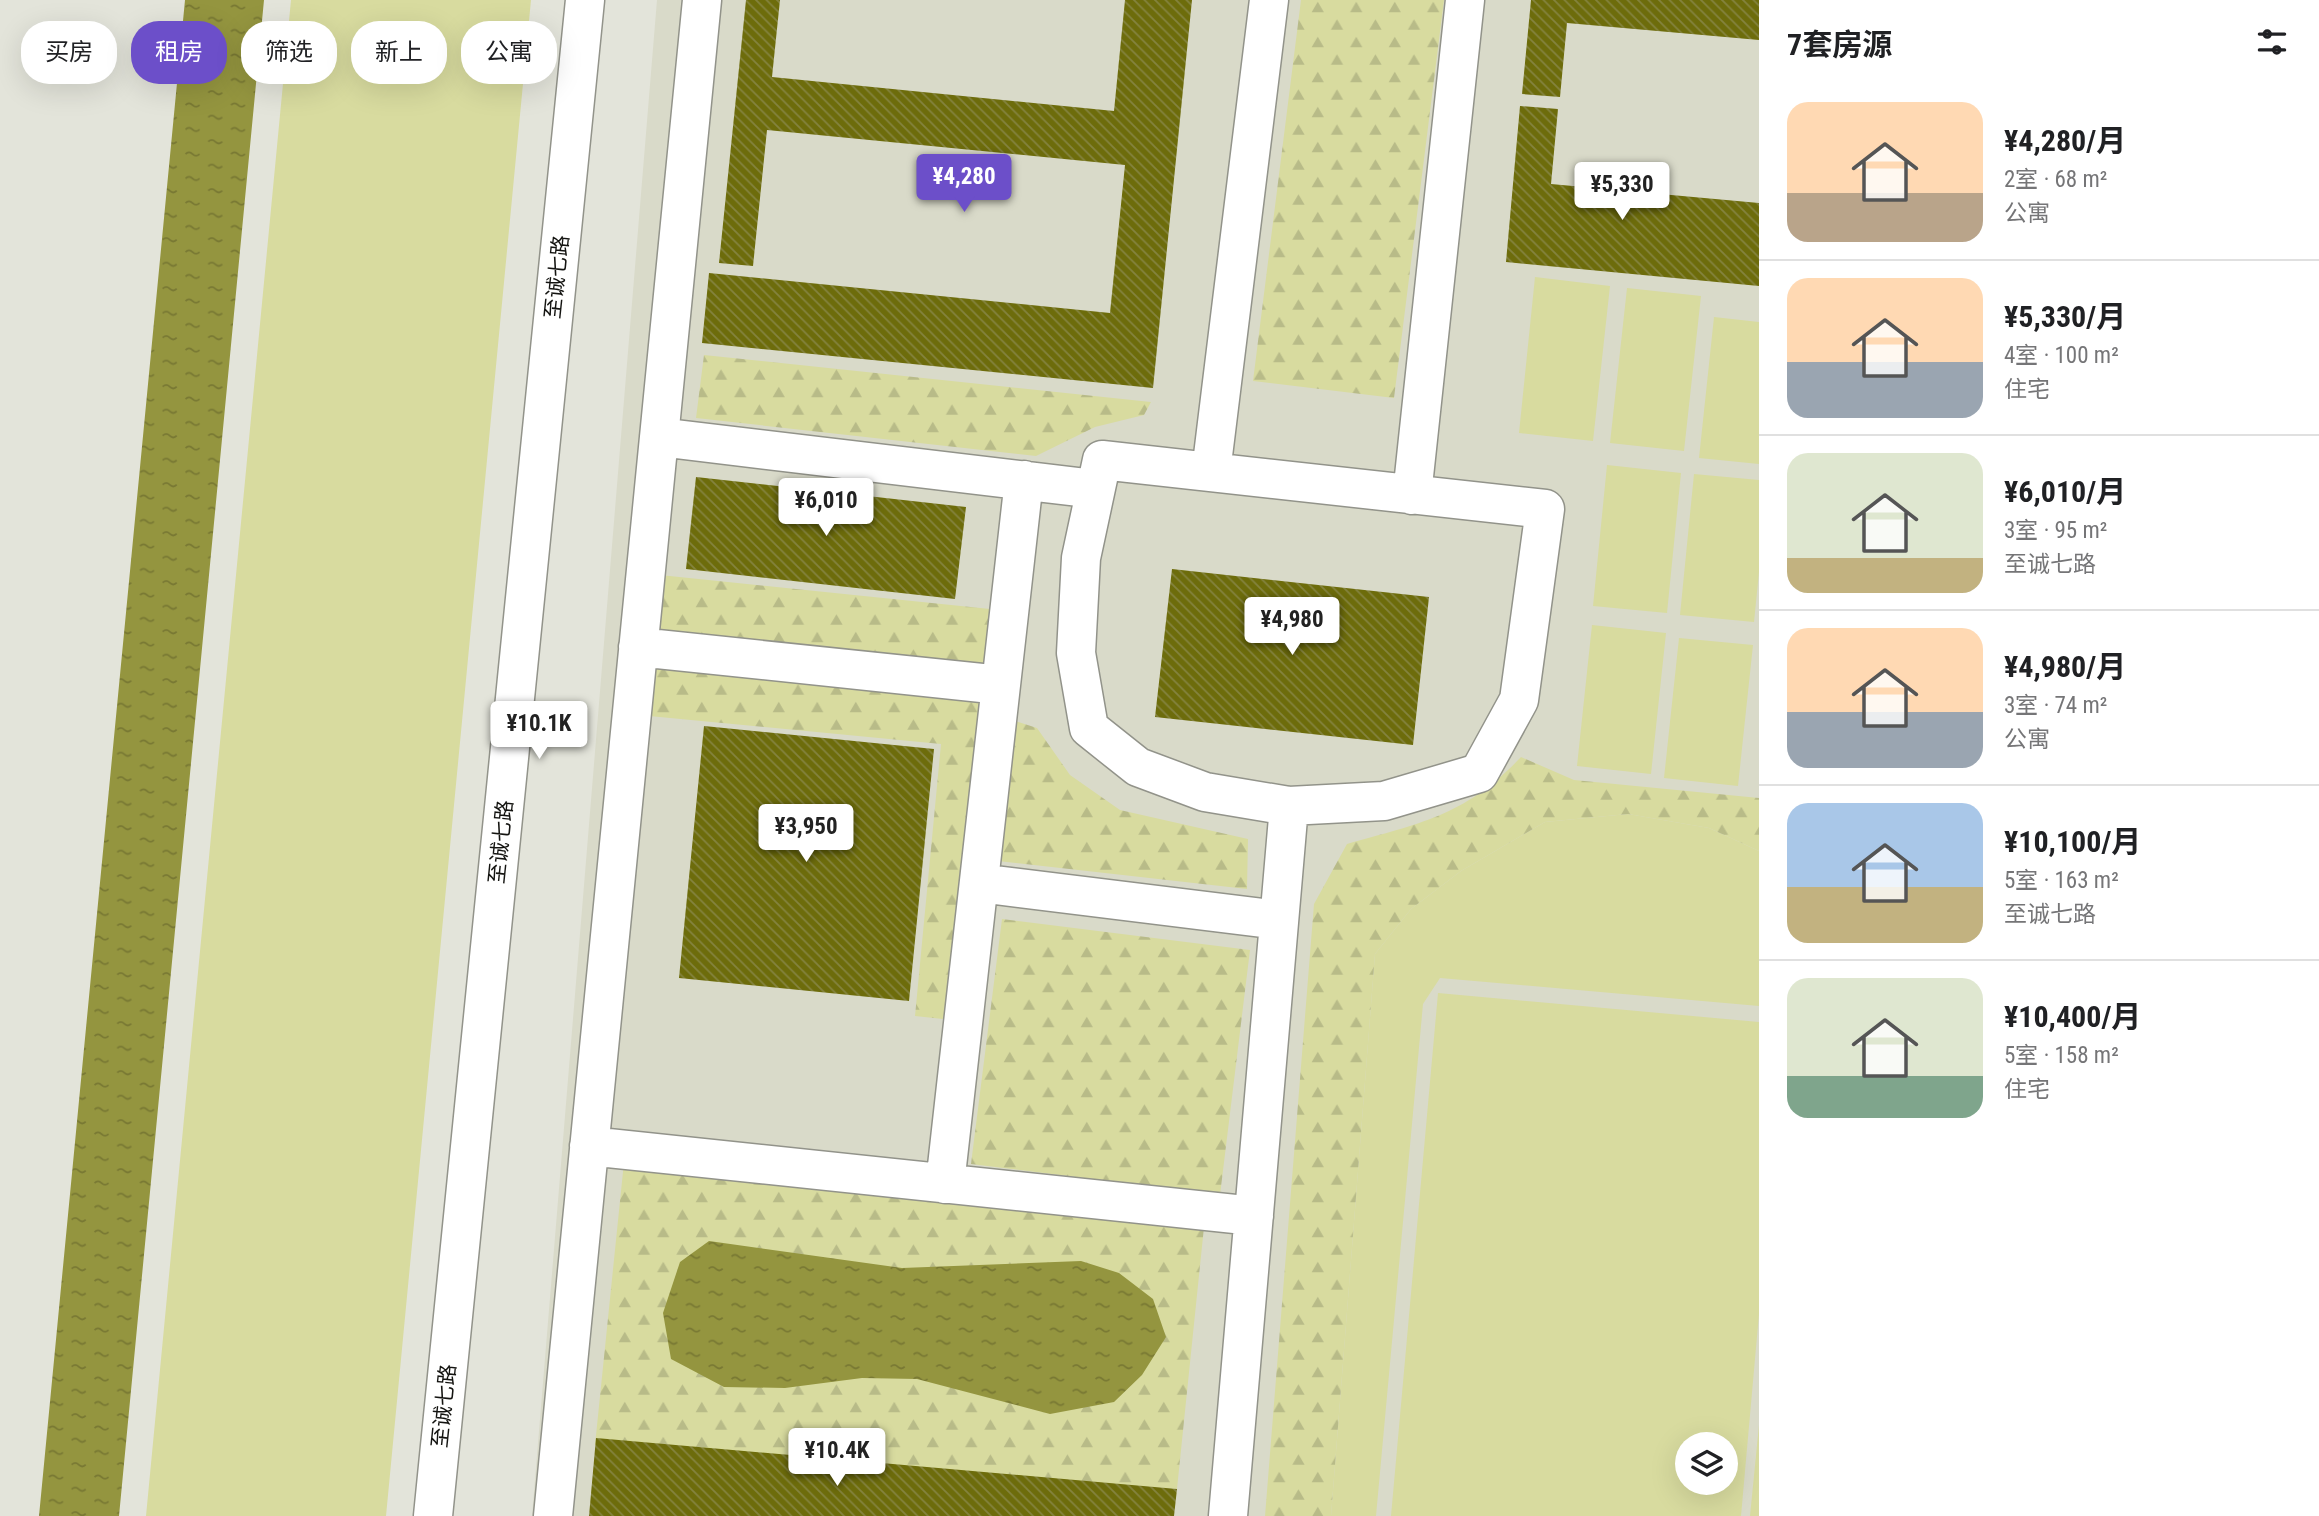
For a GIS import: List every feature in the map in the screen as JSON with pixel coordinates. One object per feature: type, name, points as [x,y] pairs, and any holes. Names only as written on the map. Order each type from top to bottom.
[{"type":"main road","name":"至诚七路","points":[[433,1516],[585,0]]},
{"type":"main road","points":[[553,1516],[702,0]]},
{"type":"main road","points":[[1211,472],[1269,0]]},
{"type":"main road","points":[[1412,495],[1465,0]]},
{"type":"main road","points":[[659,437],[1095,489]]},
{"type":"main road","points":[[1101,460],[1211,472],[1545,509],[1518,700],[1479,774],[1384,800],[1289,806],[1205,792],[1138,767],[1089,728],[1076,653],[1081,558],[1101,460]]},
{"type":"main road","points":[[945,1184],[1024,480]]},
{"type":"main road","points":[[638,647],[1001,685]]},
{"type":"main road","points":[[1228,1516],[1289,806]]},
{"type":"main road","points":[[979,883],[1279,920]]},
{"type":"main road","points":[[589,1146],[1254,1216]]},
{"type":"shaded area","points":[[657,0],[1759,0],[1759,1516],[532,1516]]},
{"type":"green space","points":[[291,0],[531,0],[529,21],[461,21],[461,84],[523,84],[386,1516],[146,1516],[283,84],[337,84],[337,21],[289,21]]},
{"type":"green space","points":[[1301,0],[1444,0],[1394,398],[1253,381]]},
{"type":"green space","points":[[1535,277],[1610,286],[1593,441],[1519,433]]},
{"type":"green space","points":[[1627,288],[1701,296],[1684,451],[1610,443]]},
{"type":"green space","points":[[1714,317],[1759,322],[1759,464],[1699,458]]},
{"type":"green space","points":[[704,355],[1151,402],[1144,415],[1095,427],[1036,456],[696,418]]},
{"type":"green space","points":[[1607,465],[1681,473],[1667,613],[1593,606]]},
{"type":"green space","points":[[1694,474],[1759,480],[1759,572],[1754,622],[1680,615]]},
{"type":"green space","points":[[660,575],[990,609],[984,665],[654,631]]},
{"type":"green space","points":[[1592,625],[1666,633],[1651,774],[1577,766]]},
{"type":"green space","points":[[1679,638],[1753,645],[1738,786],[1664,778]]},
{"type":"green space","points":[[654,663],[984,694],[952,1020],[915,1016],[941,744],[649,716]]},
{"type":"green space","points":[[1012,720],[1037,728],[1070,775],[1120,810],[1248,839],[1247,889],[998,861]]},
{"type":"green space","points":[[1521,757],[1574,780],[1759,798],[1759,851],[1709,828],[1628,814],[1545,822],[1461,871],[1411,909],[1375,954],[1331,1516],[1265,1516],[1314,904],[1347,844],[1421,823],[1462,804],[1501,777]]},
{"type":"green space","points":[[1628,814],[1709,828],[1759,851],[1759,1006],[1440,978],[1423,1004],[1376,1516],[1331,1516],[1375,954],[1411,909],[1461,871],[1545,822]]},
{"type":"green space","points":[[1002,919],[1250,950],[1220,1195],[971,1164]]},
{"type":"green space","points":[[1438,993],[1759,1022],[1759,1314],[1741,1516],[1391,1516]]},
{"type":"green space","points":[[624,1162],[1204,1227],[1177,1489],[595,1445]]},
{"type":"green space","points":[[1759,1425],[1759,1516],[1750,1516]]},
{"type":"water","points":[[185,0],[264,0],[262,21],[241,21],[241,84],[256,84],[119,1516],[39,1516],[177,84],[227,84],[227,21],[183,21]]},
{"type":"water","points":[[709,1241],[902,1268],[1081,1261],[1119,1273],[1153,1299],[1166,1337],[1142,1375],[1114,1402],[1050,1414],[917,1379],[862,1378],[785,1388],[724,1387],[671,1359],[663,1313],[680,1262]]},
{"type":"building","points":[[746,0],[780,0],[772,77],[1114,111],[1125,0],[1192,0],[1153,388],[702,343],[709,273],[1110,313],[1125,165],[767,130],[753,266],[719,263]]},
{"type":"building","points":[[1531,0],[1759,0],[1759,40],[1567,23],[1560,97],[1522,94]]},
{"type":"building","points":[[1520,106],[1558,109],[1551,184],[1759,203],[1759,286],[1506,262]]},
{"type":"building","points":[[696,477],[966,507],[955,599],[686,569]]},
{"type":"building","points":[[1172,569],[1429,597],[1413,745],[1155,717]]},
{"type":"building","points":[[704,726],[934,749],[909,1001],[679,978]]},
{"type":"building","points":[[596,1438],[1177,1489],[1174,1516],[589,1516]]}]
